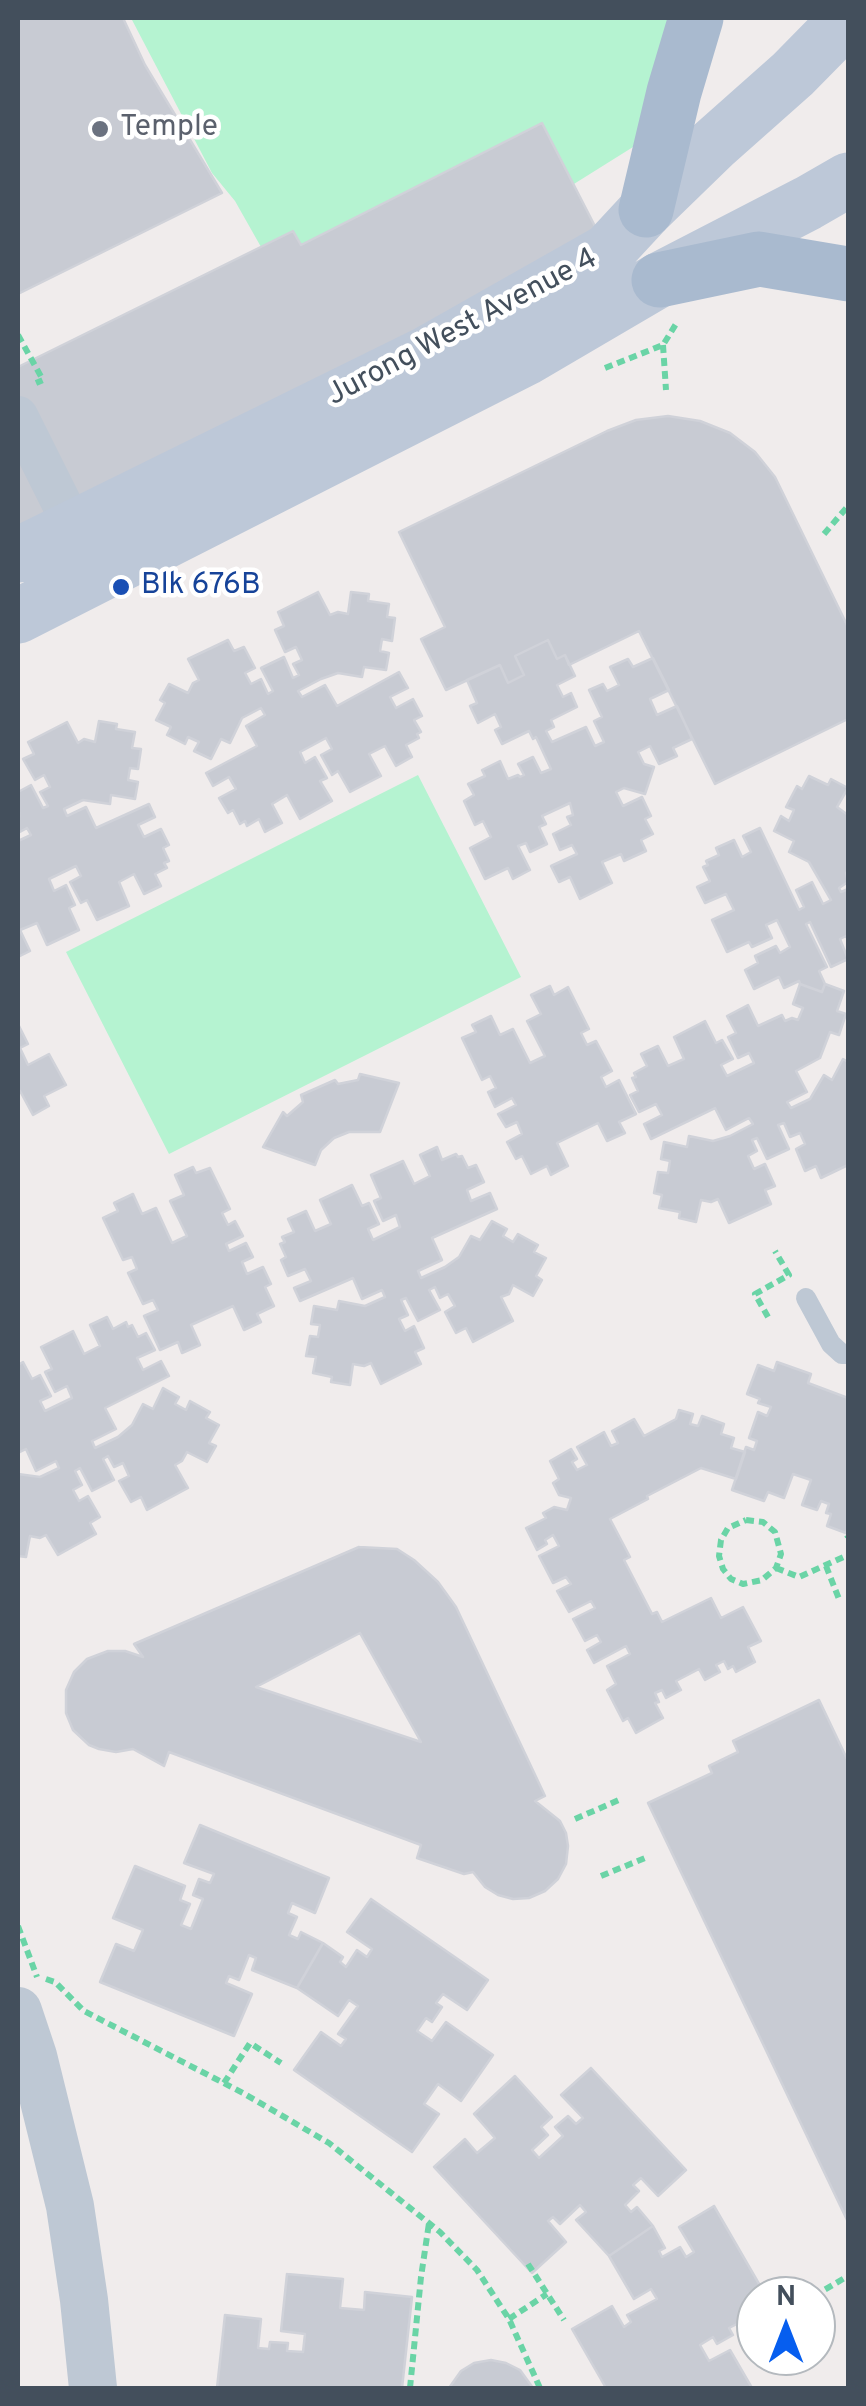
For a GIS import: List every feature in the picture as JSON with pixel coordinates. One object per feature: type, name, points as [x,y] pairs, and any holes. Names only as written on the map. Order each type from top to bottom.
[{"type":"main road","points":[[646,210],[696,18]]},
{"type":"main road","name":"Jurong West Avenue 4","points":[[18,555],[426,354],[608,250],[848,18]]},
{"type":"main road","name":"Jurong West Avenue 4","points":[[18,616],[526,358],[670,297],[848,180]]},
{"type":"main road","points":[[670,297],[759,259],[848,274]]},
{"type":"street","points":[[18,416],[73,526]]},
{"type":"street","points":[[18,2012],[33,2056],[70,2206],[93,2388]]},
{"type":"lane","points":[[806,1298],[831,1344],[842,1354],[848,1354]]},
{"type":"path","points":[[666,390],[664,345],[670,297]]},
{"type":"path","points":[[18,335],[43,380]]},
{"type":"path","points":[[593,372],[664,345]]},
{"type":"path","points":[[824,534],[848,506]]},
{"type":"path","points":[[768,1317],[756,1294],[788,1275],[775,1251]]},
{"type":"path","points":[[746,1520],[763,1522],[775,1532],[781,1554],[776,1568],[762,1580],[743,1584],[731,1579],[719,1556],[720,1540],[728,1528],[746,1520]]},
{"type":"path","points":[[776,1568],[800,1576],[848,1555]]},
{"type":"path","points":[[826,1566],[839,1599]]},
{"type":"path","points":[[575,1820],[619,1800]]},
{"type":"path","points":[[601,1876],[645,1858]]},
{"type":"path","points":[[55,1982],[84,2011],[224,2083],[329,2143],[429,2223],[477,2270],[509,2319],[540,2388]]},
{"type":"path","points":[[224,2083],[250,2042],[281,2063]]},
{"type":"path","points":[[410,2388],[429,2223]]},
{"type":"path","points":[[528,2264],[564,2320]]},
{"type":"path","points":[[509,2319],[547,2294]]},
{"type":"green space","points":[[131,18],[710,18],[673,122],[494,234],[291,300],[235,201],[212,173]]},
{"type":"green space","points":[[418,775],[521,977],[169,1154],[66,952]]},
{"type":"building","name":"Temple","points":[[18,18],[123,18],[145,65],[222,193],[18,294]]},
{"type":"building","points":[[542,123],[601,238],[18,548],[18,367],[293,231],[301,245]]},
{"type":"building","points":[[668,416],[700,421],[730,433],[755,452],[775,477],[848,627],[848,719],[715,784],[639,631],[569,665],[565,655],[557,659],[548,640],[515,656],[524,675],[508,683],[500,665],[446,690],[421,639],[445,627],[399,532],[607,431],[636,420]]},
{"type":"building","points":[[318,592],[330,615],[348,614],[351,592],[369,594],[368,601],[389,604],[387,617],[395,618],[392,641],[382,639],[380,651],[389,653],[386,670],[364,667],[362,677],[338,673],[298,691],[302,697],[325,685],[337,706],[399,672],[408,688],[390,697],[396,708],[413,699],[422,716],[414,720],[421,732],[417,734],[419,738],[406,745],[412,757],[396,766],[385,746],[369,754],[381,776],[350,792],[338,771],[332,775],[321,755],[332,749],[326,738],[300,752],[305,763],[315,757],[327,778],[320,781],[332,801],[300,819],[287,795],[272,804],[282,823],[265,832],[259,819],[247,826],[245,821],[240,824],[233,810],[228,813],[219,798],[236,789],[229,777],[213,786],[206,773],[257,746],[246,726],[265,715],[261,708],[242,718],[230,743],[221,739],[211,759],[194,751],[199,742],[188,737],[185,744],[167,735],[171,727],[156,720],[165,703],[160,700],[169,684],[188,693],[199,680],[188,659],[228,640],[234,651],[244,647],[255,668],[245,673],[251,684],[261,679],[268,694],[273,691],[261,668],[284,657],[293,678],[299,675],[293,664],[302,660],[296,647],[285,652],[275,630],[284,626],[278,612]]},
{"type":"building","points":[[548,640],[557,659],[565,655],[575,676],[557,685],[563,697],[571,693],[577,707],[551,720],[554,727],[546,731],[552,742],[586,727],[595,746],[604,742],[594,721],[602,717],[589,690],[603,684],[607,691],[619,685],[610,667],[628,659],[633,667],[653,658],[669,690],[650,699],[657,715],[677,706],[692,739],[673,748],[677,756],[659,764],[650,746],[638,752],[644,764],[654,767],[645,794],[624,788],[616,792],[623,806],[642,797],[651,816],[645,819],[653,834],[641,840],[646,851],[624,861],[621,854],[602,862],[612,883],[580,899],[570,877],[559,882],[551,866],[577,854],[572,845],[560,850],[553,834],[571,825],[567,817],[573,815],[570,803],[542,816],[546,824],[539,827],[547,844],[530,852],[526,843],[518,846],[530,870],[513,879],[508,868],[485,879],[470,848],[491,837],[483,821],[475,825],[464,801],[474,795],[468,784],[485,776],[482,770],[500,761],[508,779],[524,775],[518,764],[533,757],[541,773],[551,769],[536,737],[533,739],[529,731],[502,744],[495,730],[501,727],[495,714],[478,723],[470,706],[477,703],[467,680],[500,665],[508,683],[524,675],[515,656]]},
{"type":"building","points":[[99,721],[135,732],[132,748],[141,749],[138,769],[130,768],[128,780],[138,782],[135,799],[111,795],[110,804],[83,800],[64,809],[67,816],[86,807],[96,828],[149,804],[155,817],[138,825],[144,837],[161,829],[169,845],[163,848],[169,861],[164,863],[167,868],[155,874],[161,886],[144,894],[134,874],[119,882],[129,906],[97,920],[87,900],[81,903],[70,882],[81,876],[76,866],[49,879],[54,891],[66,885],[75,905],[69,908],[79,930],[47,945],[37,923],[20,930],[30,951],[18,957],[18,841],[31,835],[27,828],[18,833],[18,792],[31,785],[43,808],[48,806],[40,792],[50,787],[44,775],[35,780],[23,759],[34,754],[28,742],[67,722],[78,743],[84,739],[95,742]]},
{"type":"building","points":[[809,776],[828,785],[831,779],[848,788],[837,807],[848,815],[848,882],[839,888],[841,892],[848,889],[848,940],[846,936],[840,939],[848,959],[831,967],[810,922],[806,924],[827,967],[819,971],[825,984],[822,992],[799,981],[784,988],[779,977],[754,989],[745,970],[758,963],[755,956],[776,946],[780,953],[790,947],[777,920],[766,925],[772,938],[752,947],[749,942],[727,952],[712,920],[734,910],[726,894],[705,903],[697,887],[710,881],[703,867],[719,855],[716,848],[734,840],[742,857],[751,852],[743,836],[760,828],[799,910],[804,907],[796,890],[812,882],[823,904],[831,900],[809,862],[789,852],[794,841],[774,831],[781,816],[789,821],[794,810],[786,807],[797,786],[802,789]]},
{"type":"building","points":[[800,984],[822,992],[825,984],[844,991],[837,1011],[846,1014],[839,1035],[830,1032],[820,1058],[796,1071],[807,1092],[787,1102],[791,1108],[810,1099],[824,1075],[832,1080],[843,1059],[848,1062],[848,1165],[821,1178],[816,1166],[805,1171],[796,1149],[805,1144],[800,1133],[790,1137],[784,1123],[778,1125],[789,1149],[767,1159],[757,1138],[752,1140],[757,1151],[748,1156],[754,1169],[765,1164],[775,1186],[765,1190],[771,1204],[729,1223],[718,1199],[701,1200],[696,1222],[679,1218],[680,1212],[659,1208],[662,1195],[654,1193],[658,1172],[668,1173],[670,1161],[661,1159],[664,1142],[687,1147],[689,1136],[713,1141],[753,1124],[749,1118],[726,1130],[715,1108],[651,1139],[644,1124],[662,1115],[656,1104],[639,1112],[630,1095],[638,1091],[632,1078],[636,1077],[634,1073],[647,1066],[641,1054],[658,1046],[668,1066],[684,1059],[674,1037],[705,1021],[716,1043],[722,1040],[733,1059],[721,1065],[727,1076],[754,1063],[749,1053],[738,1058],[728,1037],[736,1033],[727,1016],[748,1005],[758,1026],[782,1015],[785,1021],[798,1020],[803,1008],[793,1004]]},
{"type":"building","points":[[550,986],[554,995],[568,987],[589,1029],[581,1033],[587,1045],[596,1041],[612,1071],[601,1077],[606,1087],[619,1080],[636,1114],[619,1122],[625,1133],[607,1141],[598,1123],[557,1143],[568,1166],[551,1175],[547,1166],[531,1174],[522,1156],[516,1159],[507,1142],[522,1134],[517,1122],[506,1127],[498,1114],[516,1105],[512,1098],[495,1107],[488,1092],[496,1088],[490,1076],[482,1080],[462,1038],[476,1032],[472,1025],[491,1016],[500,1035],[513,1029],[530,1063],[545,1056],[527,1021],[541,1014],[531,995]]},
{"type":"building","points":[[18,1024],[28,1044],[20,1048],[28,1065],[49,1054],[66,1085],[44,1096],[49,1106],[33,1115],[18,1092]]},
{"type":"building","points":[[360,1074],[399,1083],[380,1132],[349,1132],[334,1138],[321,1150],[315,1165],[263,1147],[283,1112],[287,1116],[303,1102],[301,1095],[335,1080],[338,1084],[358,1080]]},
{"type":"building","points":[[437,1147],[442,1160],[456,1154],[462,1156],[468,1168],[476,1165],[484,1182],[467,1190],[471,1201],[490,1193],[497,1209],[432,1238],[442,1260],[418,1271],[421,1278],[459,1257],[471,1236],[480,1240],[492,1221],[507,1229],[503,1236],[513,1242],[518,1234],[538,1245],[534,1252],[546,1258],[536,1276],[542,1280],[533,1296],[513,1285],[509,1294],[501,1297],[513,1321],[473,1342],[466,1328],[456,1333],[445,1312],[455,1306],[448,1294],[440,1298],[435,1287],[429,1290],[440,1310],[418,1321],[406,1298],[401,1300],[408,1315],[399,1319],[405,1331],[414,1326],[424,1348],[415,1352],[421,1364],[381,1384],[371,1363],[353,1364],[350,1385],[331,1382],[332,1377],[313,1373],[316,1357],[306,1356],[310,1336],[318,1337],[320,1325],[311,1324],[314,1306],[337,1310],[339,1301],[365,1306],[385,1297],[382,1290],[362,1299],[353,1278],[300,1301],[294,1288],[311,1281],[305,1269],[288,1276],[281,1260],[286,1257],[280,1244],[285,1242],[282,1237],[294,1232],[288,1219],[306,1211],[315,1231],[331,1224],[320,1200],[352,1185],[362,1206],[369,1203],[379,1224],[368,1229],[373,1240],[400,1227],[396,1215],[383,1221],[374,1201],[381,1198],[371,1175],[403,1161],[414,1184],[430,1176],[420,1155]]},
{"type":"building","points":[[193,1167],[196,1173],[210,1168],[230,1209],[222,1213],[228,1225],[235,1221],[243,1236],[226,1244],[229,1251],[246,1243],[253,1257],[242,1262],[247,1274],[263,1267],[271,1284],[265,1287],[274,1306],[257,1314],[261,1322],[244,1330],[233,1306],[191,1325],[200,1345],[182,1353],[178,1342],[160,1350],[144,1316],[158,1310],[153,1300],[143,1304],[128,1273],[137,1269],[132,1257],[123,1260],[103,1218],[118,1211],[114,1203],[133,1194],[142,1214],[156,1208],[172,1243],[187,1236],[170,1201],[184,1195],[175,1175]]},
{"type":"building","points":[[107,1317],[113,1329],[126,1322],[138,1337],[146,1333],[155,1350],[137,1358],[143,1370],[161,1361],[169,1376],[105,1408],[116,1429],[92,1441],[95,1448],[132,1425],[143,1404],[153,1409],[163,1388],[179,1397],[175,1404],[186,1410],[190,1401],[210,1412],[206,1418],[219,1425],[209,1443],[216,1446],[207,1462],[187,1452],[175,1465],[188,1488],[147,1510],[141,1497],[131,1502],[119,1481],[129,1476],[123,1463],[114,1467],[108,1456],[103,1459],[114,1480],[92,1491],[80,1468],[75,1471],[82,1485],[73,1490],[79,1501],[88,1496],[100,1517],[90,1523],[96,1534],[58,1555],[46,1535],[30,1536],[26,1557],[18,1556],[18,1474],[40,1477],[59,1468],[56,1461],[36,1471],[26,1449],[18,1453],[18,1365],[23,1362],[32,1379],[40,1375],[51,1396],[40,1401],[45,1411],[72,1398],[67,1386],[55,1392],[45,1372],[52,1369],[41,1347],[73,1331],[84,1354],[100,1346],[90,1325]]},
{"type":"building","points":[[777,1362],[811,1374],[808,1383],[848,1398],[846,1533],[827,1526],[829,1504],[821,1501],[817,1510],[802,1505],[811,1480],[793,1474],[784,1498],[768,1492],[764,1501],[732,1490],[746,1447],[754,1450],[757,1441],[749,1438],[758,1412],[767,1416],[771,1407],[747,1394],[758,1365],[774,1371]]},
{"type":"building","points":[[679,1410],[693,1414],[690,1424],[698,1426],[702,1416],[724,1424],[721,1434],[734,1438],[731,1448],[745,1452],[736,1479],[701,1468],[610,1519],[630,1557],[624,1560],[652,1614],[657,1612],[662,1622],[711,1598],[721,1618],[743,1607],[761,1641],[748,1647],[755,1662],[736,1672],[733,1666],[728,1669],[724,1661],[716,1665],[720,1672],[705,1680],[699,1669],[676,1681],[681,1690],[666,1698],[662,1690],[655,1693],[659,1702],[655,1703],[663,1718],[636,1733],[628,1718],[623,1721],[607,1690],[616,1684],[607,1666],[630,1654],[626,1646],[594,1663],[587,1650],[601,1642],[597,1635],[585,1641],[573,1619],[595,1608],[591,1601],[569,1612],[557,1591],[571,1584],[566,1577],[553,1583],[539,1556],[559,1546],[553,1535],[537,1550],[526,1528],[546,1518],[543,1513],[554,1507],[567,1510],[571,1498],[559,1495],[553,1483],[559,1479],[550,1461],[571,1449],[577,1459],[572,1462],[577,1470],[587,1465],[577,1447],[604,1432],[611,1446],[618,1443],[612,1431],[634,1419],[644,1436],[676,1419]]},
{"type":"building","points":[[359,1547],[397,1549],[438,1582],[456,1607],[545,1796],[535,1801],[560,1821],[566,1833],[566,1864],[545,1891],[513,1899],[485,1887],[473,1872],[464,1874],[417,1858],[421,1845],[169,1752],[164,1766],[133,1749],[116,1752],[89,1745],[73,1730],[66,1713],[66,1690],[74,1672],[87,1659],[108,1651],[143,1657],[134,1644]],"holes":[[[360,1633],[421,1742],[256,1687]]]},
{"type":"building","points":[[819,1700],[848,1761],[848,2222],[648,1803],[712,1773],[709,1766],[738,1752],[733,1741]]},
{"type":"building","points":[[200,1825],[329,1878],[315,1913],[292,1903],[288,1913],[297,1917],[289,1935],[298,1939],[301,1932],[323,1943],[297,1988],[252,1970],[256,1958],[249,1955],[239,1980],[229,1976],[226,1983],[252,1994],[234,2036],[100,1982],[116,1944],[134,1951],[143,1930],[113,1918],[135,1866],[185,1886],[180,1900],[190,1904],[181,1925],[191,1929],[203,1899],[193,1895],[199,1879],[210,1883],[214,1874],[184,1863]]},
{"type":"building","points":[[371,1899],[488,1980],[467,2010],[443,1994],[436,2003],[442,2007],[432,2022],[426,2018],[417,2031],[432,2041],[446,2022],[493,2055],[461,2101],[438,2084],[424,2104],[439,2114],[412,2152],[294,2070],[321,2032],[341,2046],[346,2039],[338,2034],[358,2006],[349,2000],[338,2016],[297,1988],[323,1943],[343,1957],[340,1962],[346,1967],[357,1950],[367,1957],[372,1949],[347,1932]]},
{"type":"building","points":[[591,2068],[686,2170],[658,2196],[641,2178],[633,2185],[639,2191],[625,2205],[631,2212],[637,2207],[653,2226],[609,2256],[576,2220],[586,2212],[580,2205],[560,2224],[553,2217],[548,2221],[566,2242],[532,2273],[434,2167],[465,2139],[477,2153],[495,2138],[474,2114],[515,2076],[552,2117],[541,2127],[548,2135],[532,2150],[539,2158],[563,2136],[555,2127],[568,2116],[576,2124],[583,2118],[561,2095]]},
{"type":"building","points":[[714,2206],[754,2276],[736,2276],[736,2324],[729,2328],[733,2335],[717,2344],[713,2337],[700,2345],[709,2361],[730,2350],[736,2360],[736,2376],[745,2376],[752,2388],[606,2388],[572,2329],[612,2306],[624,2327],[631,2322],[627,2315],[657,2299],[651,2289],[634,2299],[609,2256],[653,2226],[665,2248],[659,2251],[662,2257],[680,2247],[686,2257],[694,2252],[679,2227]]},
{"type":"building","points":[[287,2274],[343,2279],[340,2308],[364,2310],[365,2292],[412,2297],[402,2388],[217,2388],[225,2315],[261,2319],[258,2348],[269,2349],[270,2342],[288,2343],[287,2351],[303,2352],[305,2334],[281,2331]]},
{"type":"building","points":[[491,2360],[520,2370],[533,2388],[449,2388],[461,2371],[474,2363]]},
{"type":"place","name":"Temple","points":[[100,129]]},
{"type":"place","name":"Blk 676B","points":[[121,587]]}]
